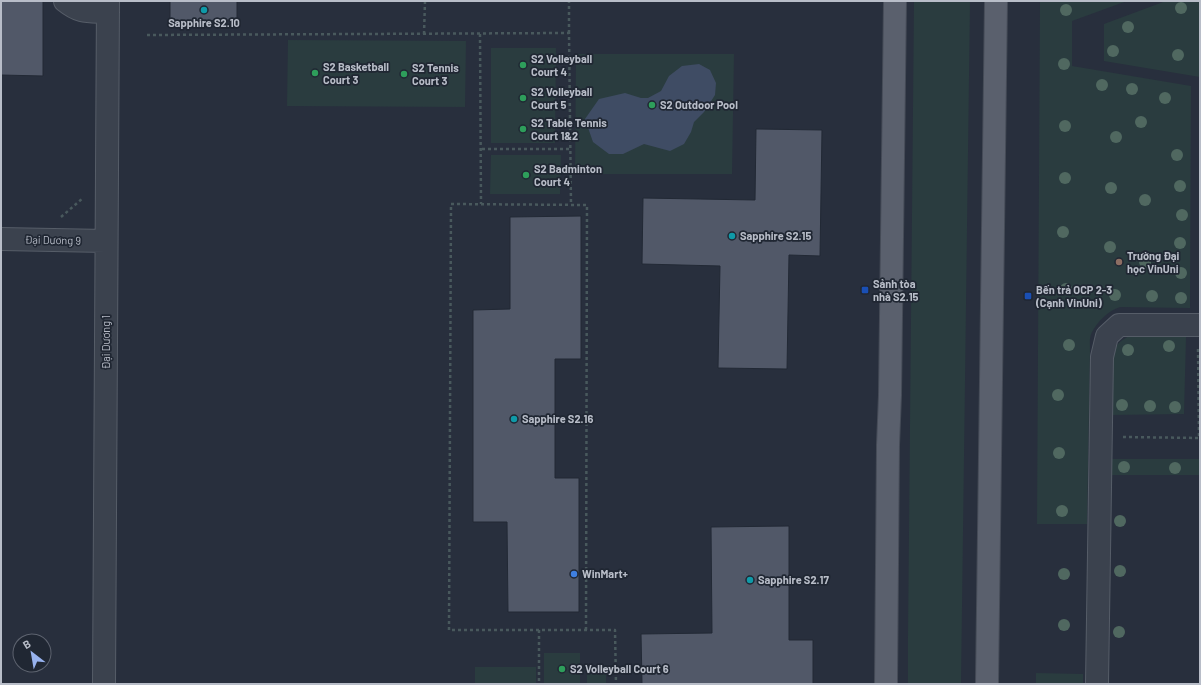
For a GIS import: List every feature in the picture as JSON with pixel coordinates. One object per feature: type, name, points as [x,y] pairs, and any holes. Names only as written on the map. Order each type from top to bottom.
[{"type":"main road","points":[[886,684],[895,1]]},
{"type":"main road","points":[[987,684],[996,1]]},
{"type":"street","points":[[65,1],[74,9],[84,11],[108,6]]},
{"type":"street","name":"Đại Dương 1","points":[[104,684],[108,6]]},
{"type":"street","name":"Đại Dương 9","points":[[1,240],[106,241]]},
{"type":"street","points":[[1097,684],[1102,357],[1107,336],[1119,324],[1199,325]]},
{"type":"path","points":[[424,1],[424,34]]},
{"type":"path","points":[[569,1],[568,33],[571,205]]},
{"type":"path","points":[[147,35],[568,33]]},
{"type":"path","points":[[480,34],[482,148],[481,204]]},
{"type":"path","points":[[482,148],[571,149]]},
{"type":"path","points":[[586,630],[587,206],[451,204],[449,630],[539,630],[586,630],[615,630],[616,684]]},
{"type":"path","points":[[1101,436],[1200,438],[1199,325]]},
{"type":"path","points":[[539,630],[539,684]]},
{"type":"shaded area","points":[[914,1],[970,1],[961,684],[908,684]]},
{"type":"shaded area","points":[[1040,1],[1127,1],[1072,21],[1072,66],[1191,86],[1190,308],[1120,307],[1111,311],[1104,317],[1097,324],[1090,336],[1087,524],[1037,524]]},
{"type":"shaded area","points":[[1166,1],[1200,1],[1200,77],[1104,61],[1104,24]]},
{"type":"shaded area","name":"S2 Tennis Court 3","points":[[288,40],[466,41],[465,107],[287,106]]},
{"type":"shaded area","points":[[491,48],[556,48],[555,143],[491,143]]},
{"type":"shaded area","points":[[576,54],[734,54],[732,174],[575,174]]},
{"type":"shaded area","name":"S2 Badminton Court 4","points":[[491,155],[561,155],[560,194],[490,194]]},
{"type":"shaded area","points":[[1129,336],[1186,337],[1184,414],[1111,415],[1110,374],[1112,358],[1118,344]]},
{"type":"shaded area","points":[[1112,459],[1200,459],[1200,475],[1112,475]]},
{"type":"shaded area","name":"S2 Volleyball Court 6","points":[[544,653],[580,653],[580,684],[544,684]]},
{"type":"shaded area","points":[[587,666],[606,666],[606,684],[587,684]]},
{"type":"shaded area","points":[[475,667],[536,667],[536,684],[475,684]]},
{"type":"shaded area","points":[[1036,673],[1083,674],[1083,684],[1036,684]]},
{"type":"water","name":"S2 Outdoor Pool","points":[[699,64],[710,70],[716,83],[715,95],[704,112],[694,122],[691,132],[684,144],[670,151],[644,144],[623,154],[609,154],[593,142],[585,119],[599,99],[625,93],[641,98],[648,98],[661,91],[669,76],[682,66]]},
{"type":"building","points":[[1,1],[43,1],[43,76],[1,75]]},
{"type":"building","name":"Sapphire S2.10","points":[[170,1],[237,1],[237,20],[170,21]]},
{"type":"building","name":"Sapphire S2.15","points":[[756,129],[822,130],[820,256],[789,255],[787,369],[718,368],[720,266],[642,264],[643,198],[755,200]]},
{"type":"building","name":"Sapphire S2.16","points":[[581,216],[581,359],[555,359],[555,478],[579,478],[579,612],[508,612],[507,522],[473,522],[473,310],[510,309],[510,217]]},
{"type":"building","name":"Sapphire S2.17","points":[[789,526],[789,640],[813,640],[813,684],[642,684],[641,634],[712,633],[711,527]]},
{"type":"place","name":"Sapphire S2.10","points":[[204,10]]},
{"type":"place","name":"S2 Volleyball Court 4","points":[[523,65]]},
{"type":"place","name":"S2 Basketball Court 3","points":[[315,73]]},
{"type":"place","name":"S2 Tennis Court 3","points":[[404,74]]},
{"type":"place","name":"S2 Volleyball Court 5","points":[[523,98]]},
{"type":"place","name":"S2 Outdoor Pool","points":[[652,105]]},
{"type":"place","name":"S2 Table Tennis Court 1&2","points":[[523,129]]},
{"type":"place","name":"S2 Badminton Court 4","points":[[526,175]]},
{"type":"place","name":"Sapphire S2.15","points":[[732,236]]},
{"type":"place","name":"Trường Đại học VinUni","points":[[1119,262]]},
{"type":"place","name":"Sảnh tòa nhà S2.15","points":[[865,290]]},
{"type":"place","name":"Bến trả OCP 2-3 (Cạnh VinUni)","points":[[1028,296]]},
{"type":"place","name":"Sapphire S2.16","points":[[514,419]]},
{"type":"place","name":"WinMart+","points":[[574,574]]},
{"type":"place","name":"Sapphire S2.17","points":[[750,580]]},
{"type":"place","name":"S2 Volleyball Court 6","points":[[562,669]]}]
